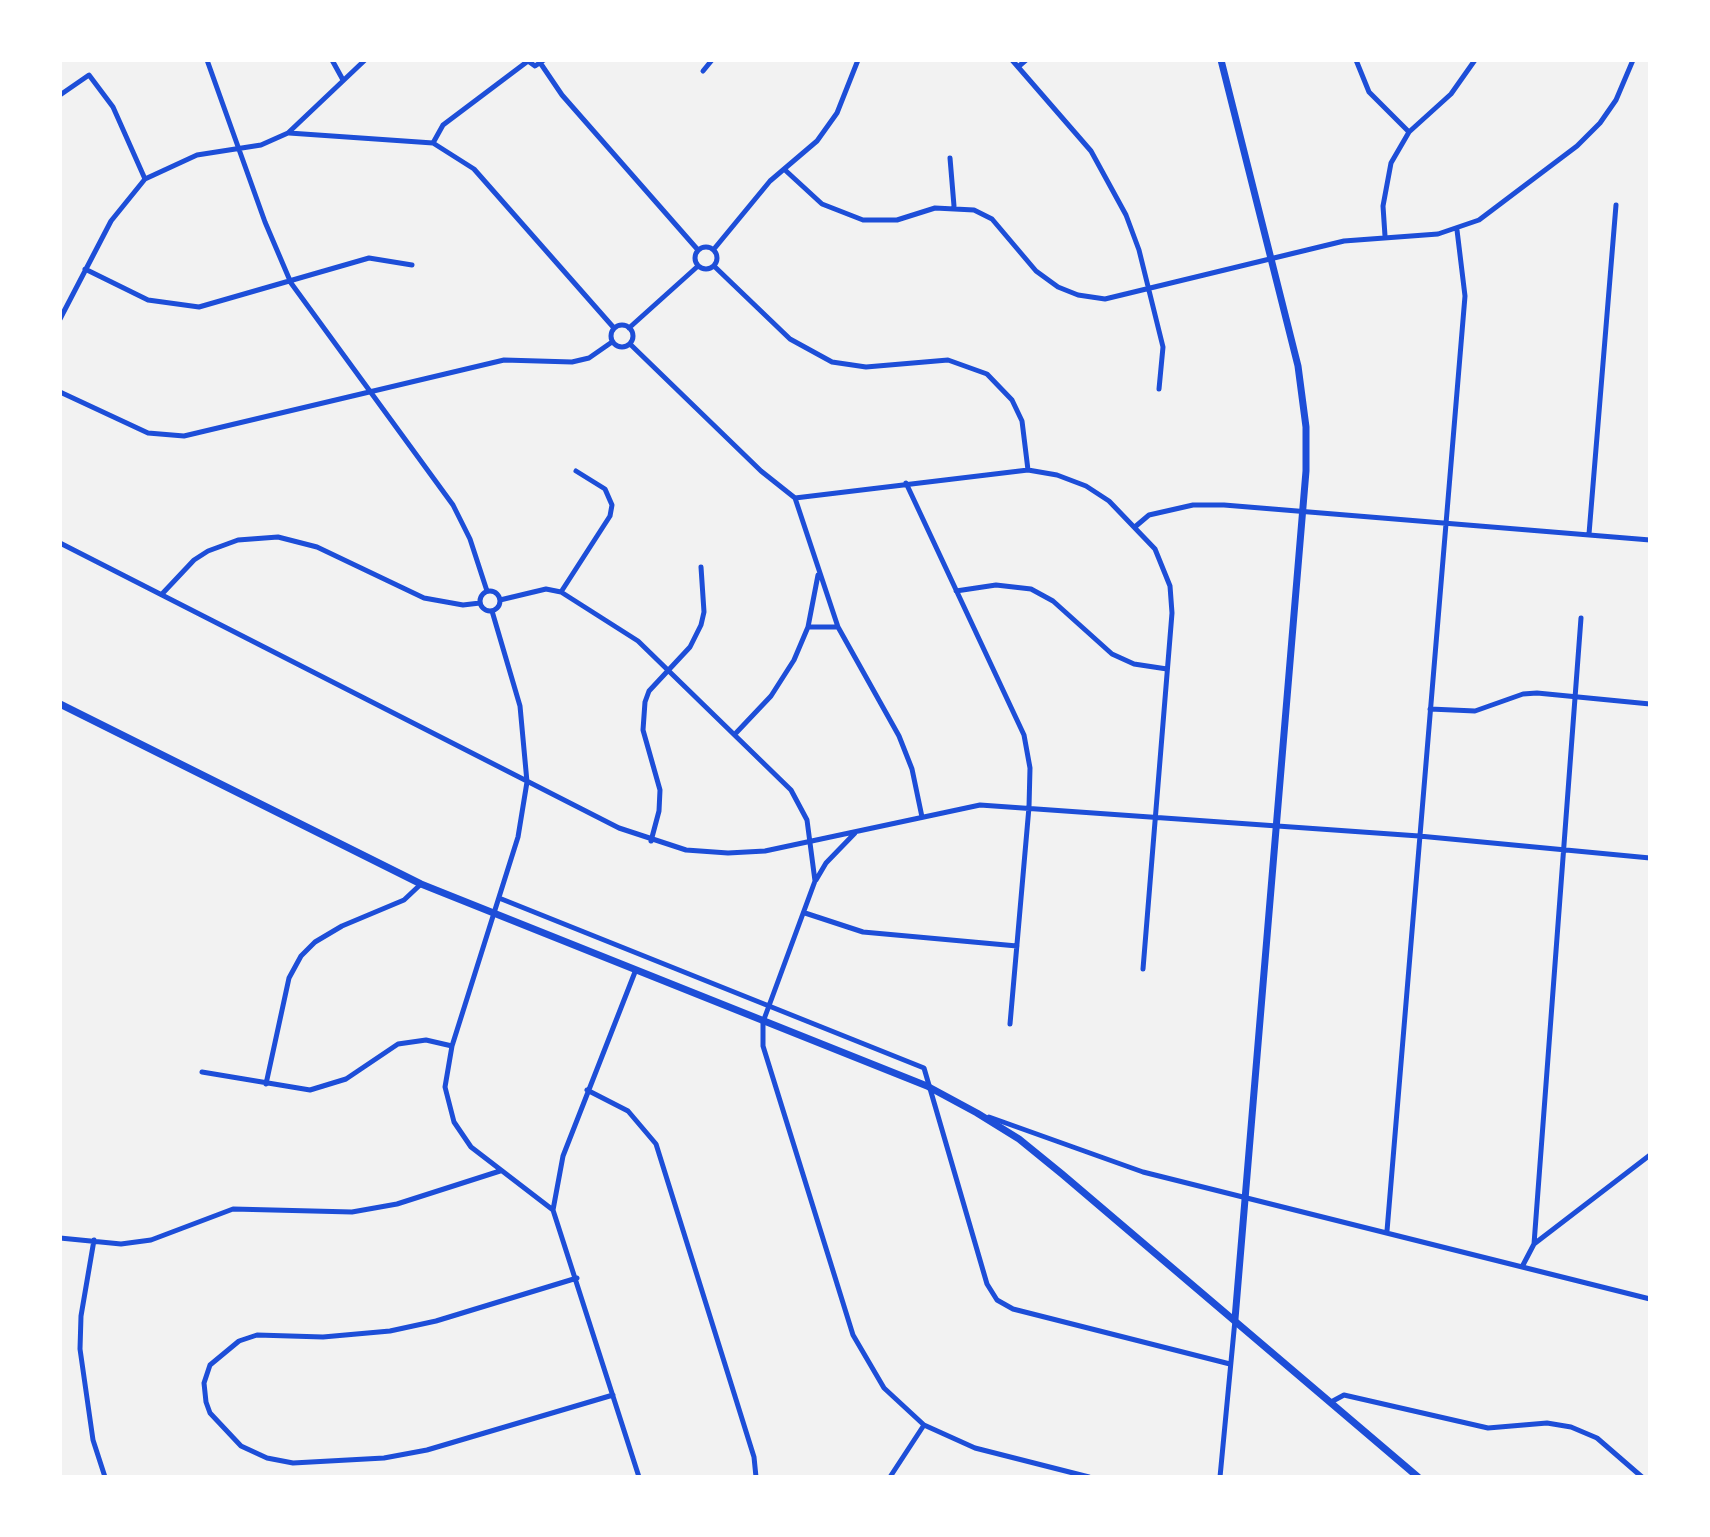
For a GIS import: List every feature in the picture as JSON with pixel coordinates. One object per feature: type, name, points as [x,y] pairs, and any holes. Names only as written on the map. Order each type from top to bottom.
[{"type":"main road","points":[[1221,60],[1304,403],[1306,471],[1235,1319]]},
{"type":"main road","points":[[60,704],[421,884],[927,1086],[977,1113],[1019,1139],[1418,1477]]},
{"type":"street","points":[[207,60],[291,283],[453,505],[470,539],[487,591],[480,603]]},
{"type":"street","points":[[332,60],[343,80]]},
{"type":"street","points":[[60,319],[111,221],[145,179],[197,155],[261,145],[288,133],[365,60]]},
{"type":"street","points":[[433,143],[443,125],[528,60],[535,66],[543,62],[562,95],[698,250]]},
{"type":"street","points":[[703,71],[712,60]]},
{"type":"street","points":[[714,249],[770,181],[817,141],[837,113],[858,60]]},
{"type":"street","points":[[1012,60],[1076,132],[1109,181],[1139,250],[1150,290],[1163,347],[1159,389]]},
{"type":"street","points":[[1018,67],[1026,60]]},
{"type":"street","points":[[1356,60],[1369,92],[1409,132]]},
{"type":"street","points":[[1385,236],[1385,185],[1391,163],[1409,132],[1451,94],[1475,60]]},
{"type":"street","points":[[785,170],[822,204],[863,220],[897,220],[954,206],[992,219],[1036,271],[1058,287],[1078,295],[1105,299],[1344,241],[1457,230],[1499,207],[1577,146],[1600,123],[1616,100],[1633,60]]},
{"type":"street","points":[[60,95],[89,75],[113,107],[145,179]]},
{"type":"street","points":[[60,392],[120,423],[166,437],[184,436],[504,360],[572,362],[589,358],[612,342],[614,328],[474,169],[433,143],[288,133]]},
{"type":"street","points":[[950,158],[954,206]]},
{"type":"street","points":[[1589,534],[1616,205]]},
{"type":"street","points":[[1387,1231],[1465,296],[1457,230]]},
{"type":"street","points":[[714,249],[718,259],[714,266],[708,269],[698,266],[695,256],[698,250],[714,249]]},
{"type":"street","points":[[85,269],[148,300],[183,307],[216,304],[369,258],[412,265]]},
{"type":"street","points":[[629,328],[698,266]]},
{"type":"street","points":[[714,266],[790,339],[832,362],[866,367],[948,360],[987,374],[1012,400],[1022,421],[1028,470]]},
{"type":"street","points":[[614,328],[623,325],[629,328],[633,334],[630,344]]},
{"type":"street","points":[[612,342],[621,347],[630,344]]},
{"type":"street","points":[[630,344],[761,471],[795,498],[838,627],[899,736],[912,769],[922,817]]},
{"type":"street","points":[[795,498],[1028,470],[1057,475],[1086,486],[1136,526],[1155,549],[1170,586],[1172,613],[1143,969]]},
{"type":"street","points":[[561,592],[610,516],[612,505],[605,489],[576,471]]},
{"type":"street","points":[[906,483],[1024,735],[1030,768],[1029,807],[1010,1024]]},
{"type":"street","points":[[1136,526],[1149,515],[1193,505],[1650,540]]},
{"type":"street","points":[[162,594],[194,560],[208,551],[238,540],[278,537],[317,547],[424,598],[463,605],[480,603]]},
{"type":"street","points":[[60,543],[527,782],[651,841],[686,850],[728,853],[810,842],[980,805],[1419,836],[1650,858]]},
{"type":"street","points":[[651,841],[659,811],[660,790],[642,720],[649,691],[690,647],[701,625],[704,612],[701,567]]},
{"type":"street","points":[[736,733],[784,678],[808,627],[818,573]]},
{"type":"street","points":[[956,591],[996,585],[1031,589],[1053,601],[1112,654],[1134,664],[1167,669]]},
{"type":"street","points":[[492,611],[500,600],[546,589],[561,592],[638,641],[736,733],[791,790],[807,820],[815,881]]},
{"type":"street","points":[[487,591],[497,594],[500,600]]},
{"type":"street","points":[[480,603],[483,609],[492,611]]},
{"type":"street","points":[[492,611],[520,706],[527,782],[518,837],[452,1046],[445,1087],[454,1122],[471,1147],[553,1210]]},
{"type":"street","points":[[1523,1265],[1534,1244],[1581,618]]},
{"type":"street","points":[[808,627],[838,627]]},
{"type":"street","points":[[1430,709],[1475,711],[1537,693],[1650,704]]},
{"type":"street","points":[[857,831],[826,863],[815,881],[763,1022],[763,1046],[853,1335],[884,1388],[924,1425],[975,1448],[1089,1477]]},
{"type":"street","points":[[266,1084],[289,978],[301,956],[315,942],[342,926],[404,900],[421,884]]},
{"type":"street","points":[[499,898],[924,1068],[987,1284],[997,1300],[1013,1309],[1230,1364]]},
{"type":"street","points":[[805,913],[863,932],[1017,946]]},
{"type":"street","points":[[635,972],[563,1156],[553,1210],[639,1477]]},
{"type":"street","points":[[202,1072],[294,1090],[330,1086],[398,1044],[426,1040],[452,1046]]},
{"type":"street","points":[[587,1090],[628,1111],[656,1144],[754,1457],[756,1477]]},
{"type":"street","points":[[977,1113],[1143,1172],[1650,1299]]},
{"type":"street","points":[[1534,1244],[1650,1155]]},
{"type":"street","points":[[60,1238],[121,1244],[151,1240],[233,1209],[304,1213],[382,1207],[500,1171]]},
{"type":"street","points":[[94,1240],[81,1316],[80,1349],[93,1440],[105,1477]]},
{"type":"street","points":[[577,1278],[436,1321],[390,1331],[323,1337],[257,1335],[230,1346],[210,1365],[204,1383],[206,1402],[210,1413],[241,1446],[267,1458],[293,1463],[384,1458],[427,1450],[613,1395]]},
{"type":"street","points":[[1220,1477],[1235,1319]]},
{"type":"street","points":[[1331,1402],[1344,1395],[1488,1428],[1547,1423],[1571,1427],[1597,1438],[1642,1477]]},
{"type":"street","points":[[890,1477],[924,1425]]}]
